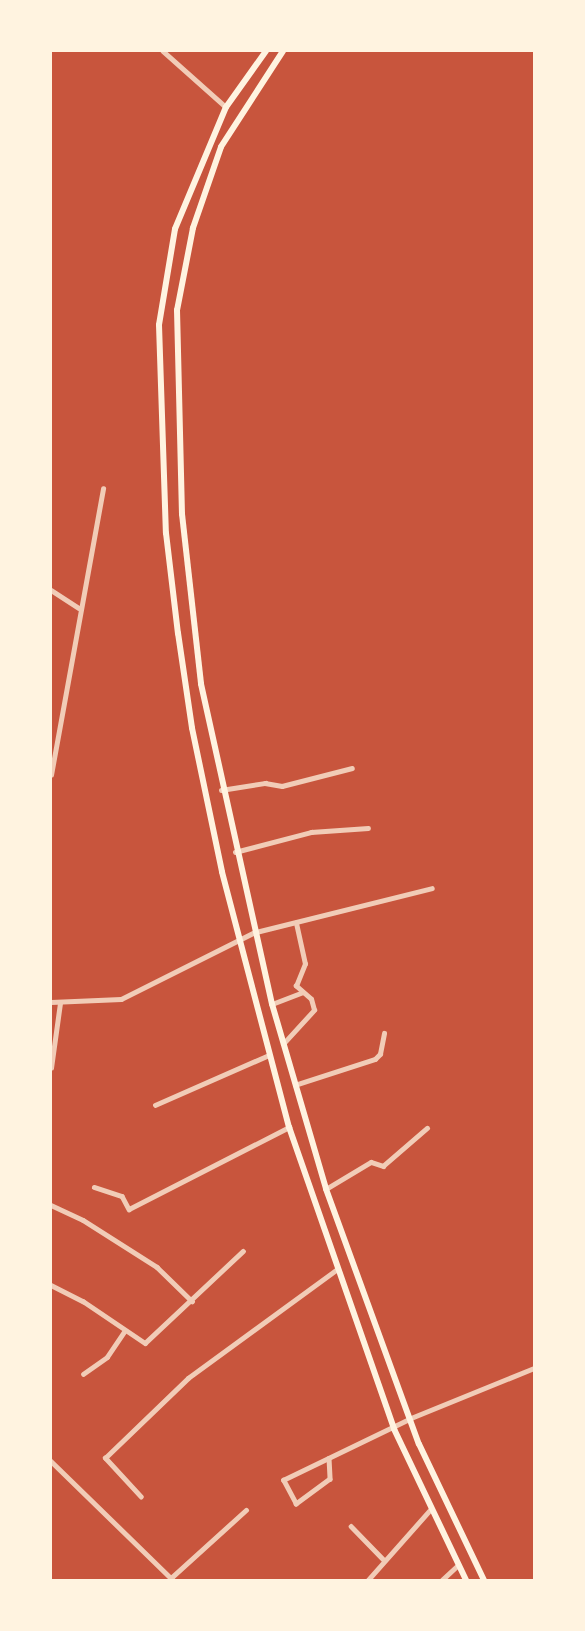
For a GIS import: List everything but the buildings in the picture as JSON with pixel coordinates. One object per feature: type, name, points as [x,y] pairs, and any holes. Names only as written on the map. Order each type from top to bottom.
[{"type":"main road","points":[[266,51],[226,107],[175,229],[159,325],[160,426],[166,533],[192,728],[240,940],[289,1127],[336,1270],[394,1429],[430,1510],[466,1580]]},
{"type":"main road","points":[[283,51],[221,147],[193,228],[177,310],[182,514],[201,684],[221,790],[272,1004],[326,1189],[350,1263],[411,1418],[484,1580]]},
{"type":"street","points":[[163,51],[226,107]]},
{"type":"street","points":[[51,775],[79,608],[103,489]]},
{"type":"street","points":[[51,590],[79,608]]},
{"type":"street","points":[[221,790],[265,783],[282,786],[352,768]]},
{"type":"street","points":[[235,852],[312,832],[368,828]]},
{"type":"street","points":[[51,1002],[121,999],[255,932],[432,888]]},
{"type":"street","points":[[283,1045],[313,1014],[312,1002],[295,983],[305,964],[295,923]]},
{"type":"street","points":[[272,1004],[303,992]]},
{"type":"street","points":[[51,1068],[60,1003]]},
{"type":"street","points":[[295,1085],[375,1059],[380,1054],[384,1032]]},
{"type":"street","points":[[155,1105],[269,1055]]},
{"type":"street","points":[[94,1186],[122,1196],[129,1209],[289,1127]]},
{"type":"street","points":[[326,1189],[371,1162],[383,1166],[427,1128]]},
{"type":"street","points":[[51,1205],[83,1220],[157,1266],[192,1301]]},
{"type":"street","points":[[51,1285],[89,1304],[124,1332],[146,1343],[243,1251]]},
{"type":"street","points":[[141,1497],[105,1458],[188,1378],[336,1270]]},
{"type":"street","points":[[83,1374],[107,1357],[124,1332]]},
{"type":"street","points":[[329,1458],[330,1479],[296,1504],[283,1480],[329,1458],[394,1429],[411,1418],[534,1368]]},
{"type":"street","points":[[51,1461],[172,1579],[246,1510]]},
{"type":"street","points":[[368,1580],[430,1510]]},
{"type":"street","points":[[351,1526],[384,1560]]},
{"type":"street","points":[[442,1580],[457,1566]]}]
